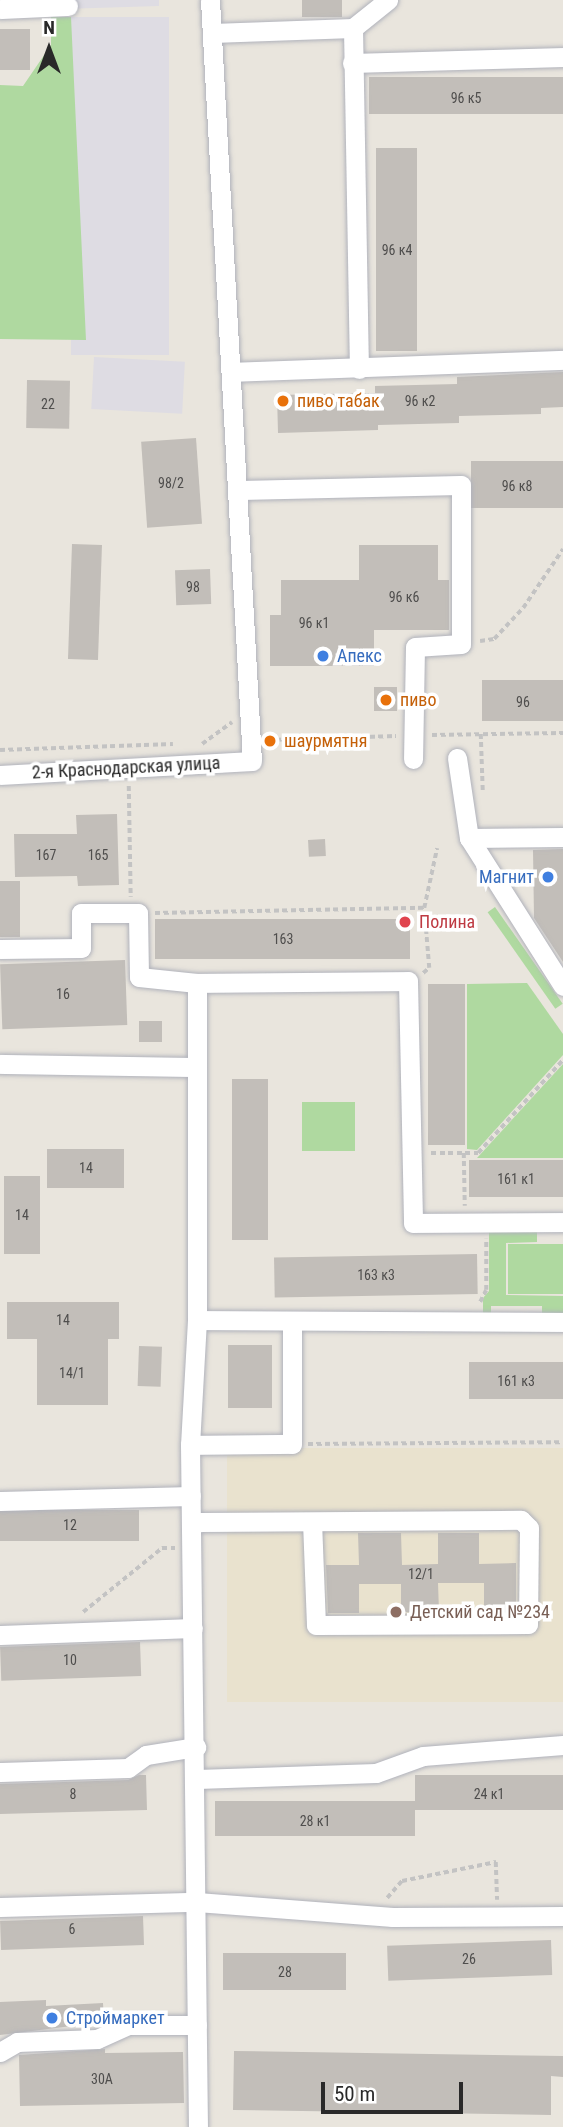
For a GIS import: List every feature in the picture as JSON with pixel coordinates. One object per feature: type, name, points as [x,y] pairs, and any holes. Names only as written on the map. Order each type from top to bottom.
[{"type":"street","points":[[210,0],[251,741]]},
{"type":"street","points":[[212,33],[352,28],[385,0]]},
{"type":"street","points":[[0,9],[68,6]]},
{"type":"street","points":[[352,28],[359,369]]},
{"type":"street","points":[[352,63],[563,57]]},
{"type":"street","points":[[231,372],[563,360]]},
{"type":"street","points":[[239,490],[461,485],[461,644],[415,648],[413,759]]},
{"type":"street","name":"2-я Краснодарская улица","points":[[0,775],[252,761],[251,741]]},
{"type":"street","points":[[457,758],[468,838],[559,976]]},
{"type":"street","points":[[468,838],[563,837]]},
{"type":"street","points":[[0,949],[81,948],[81,914],[134,913],[139,978],[197,983],[408,981],[413,1223],[563,1222]]},
{"type":"street","points":[[197,983],[197,1321],[190,1445],[197,1779],[198,2127]]},
{"type":"street","points":[[0,1063],[197,1067]]},
{"type":"street","points":[[197,1321],[563,1322]]},
{"type":"street","points":[[190,1445],[292,1444],[292,1321]]},
{"type":"street","points":[[0,1501],[191,1496]]},
{"type":"street","points":[[191,1523],[312,1522],[527,1522],[528,1625],[316,1625],[312,1522]]},
{"type":"street","points":[[0,1635],[194,1628]]},
{"type":"street","points":[[197,1779],[376,1773],[422,1756],[563,1745]]},
{"type":"street","points":[[0,1772],[128,1768],[146,1755],[196,1748]]},
{"type":"street","points":[[0,1908],[197,1902],[371,1915],[563,1916]]},
{"type":"street","points":[[0,2052],[17,2042],[97,2039],[128,2025],[197,2025]]},
{"type":"path","points":[[461,644],[494,639],[523,608],[563,549]]},
{"type":"path","points":[[188,744],[202,744],[232,722],[250,721]]},
{"type":"path","points":[[251,741],[563,733]]},
{"type":"path","points":[[481,734],[483,796]]},
{"type":"path","points":[[0,750],[175,744]]},
{"type":"path","points":[[129,786],[134,913],[424,908]]},
{"type":"path","points":[[415,980],[429,968],[424,908],[437,848]]},
{"type":"path","points":[[411,1153],[478,1153],[563,1060]]},
{"type":"path","points":[[464,1153],[465,1223]]},
{"type":"path","points":[[480,1322],[480,1296],[486,1290],[486,1223]]},
{"type":"path","points":[[292,1444],[563,1442]]},
{"type":"path","points":[[56,1633],[162,1548],[180,1548]]},
{"type":"path","points":[[371,1915],[402,1881],[496,1862],[497,1917]]},
{"type":"shaded area","points":[[30,0],[159,0],[159,6],[30,10]]},
{"type":"shaded area","points":[[71,17],[169,17],[169,355],[71,355]]},
{"type":"shaded area","points":[[94,357],[185,362],[182,414],[91,409]]},
{"type":"shaded area","name":"Детский сад №234","points":[[227,1448],[563,1448],[563,1702],[227,1702]]},
{"type":"green space","points":[[51,17],[71,17],[86,340],[0,339],[0,85],[23,86],[51,45]]},
{"type":"green space","points":[[495,907],[563,1004],[555,1009],[488,912]]},
{"type":"green space","points":[[527,983],[563,1034],[563,1055],[477,1150],[467,1149],[467,984]]},
{"type":"green space","points":[[563,1064],[563,1158],[477,1158]]},
{"type":"green space","points":[[302,1102],[355,1102],[355,1151],[302,1151]]},
{"type":"green space","points":[[489,1229],[537,1229],[537,1242],[506,1243],[506,1295],[563,1296],[563,1318],[542,1318],[542,1306],[491,1306],[491,1318],[483,1318],[483,1298],[489,1291]]},
{"type":"green space","points":[[508,1244],[563,1244],[563,1294],[508,1294]]},
{"type":"building","points":[[302,0],[342,0],[342,17],[302,17]]},
{"type":"building","points":[[0,29],[30,29],[30,70],[0,70]]},
{"type":"building","points":[[369,77],[563,77],[563,114],[369,114]]},
{"type":"building","points":[[376,148],[417,148],[417,351],[376,351]]},
{"type":"building","points":[[563,372],[563,407],[541,408],[541,414],[459,416],[459,423],[378,425],[378,430],[278,433],[277,395],[375,393],[375,386],[457,384],[457,377]]},
{"type":"building","points":[[27,380],[70,381],[69,429],[26,428]]},
{"type":"building","points":[[196,438],[202,524],[147,528],[141,442]]},
{"type":"building","points":[[471,461],[563,461],[563,508],[471,508]]},
{"type":"building","points":[[72,544],[102,545],[98,660],[68,659]]},
{"type":"building","points":[[359,545],[438,545],[438,580],[449,580],[449,630],[374,630],[374,666],[270,666],[270,615],[281,615],[281,580],[359,580]]},
{"type":"building","points":[[210,569],[211,604],[176,605],[175,570]]},
{"type":"building","points":[[482,680],[563,680],[563,721],[482,721]]},
{"type":"building","points":[[374,687],[397,687],[397,711],[374,711]]},
{"type":"building","points":[[117,814],[119,885],[78,886],[77,876],[15,877],[14,834],[77,834],[76,815]]},
{"type":"building","points":[[325,839],[326,856],[309,857],[308,840]]},
{"type":"building","name":"Магнит","points":[[563,849],[563,962],[534,918],[533,850]]},
{"type":"building","points":[[0,881],[20,881],[20,937],[0,937]]},
{"type":"building","points":[[155,919],[410,919],[410,959],[155,959]]},
{"type":"building","points":[[125,960],[127,1025],[2,1029],[0,964]]},
{"type":"building","points":[[428,984],[465,984],[465,1145],[428,1145]]},
{"type":"building","points":[[139,1021],[162,1021],[162,1042],[139,1042]]},
{"type":"building","points":[[232,1079],[268,1079],[268,1240],[232,1240]]},
{"type":"building","points":[[47,1149],[124,1149],[124,1188],[47,1188]]},
{"type":"building","points":[[469,1160],[563,1160],[563,1197],[469,1197]]},
{"type":"building","points":[[4,1176],[40,1176],[40,1254],[4,1254]]},
{"type":"building","points":[[477,1254],[478,1294],[275,1298],[274,1258]]},
{"type":"building","points":[[7,1302],[119,1302],[119,1339],[108,1339],[108,1405],[37,1405],[37,1339],[7,1339]]},
{"type":"building","points":[[228,1345],[272,1345],[272,1408],[228,1408]]},
{"type":"building","points":[[139,1346],[162,1347],[161,1387],[138,1386]]},
{"type":"building","points":[[469,1362],[563,1362],[563,1399],[469,1399]]},
{"type":"building","points":[[0,1510],[139,1510],[139,1541],[0,1541]]},
{"type":"building","points":[[358,1533],[401,1533],[402,1565],[438,1564],[438,1533],[479,1533],[479,1564],[516,1563],[516,1612],[484,1612],[484,1583],[438,1583],[439,1612],[401,1612],[401,1584],[359,1584],[359,1613],[328,1613],[326,1565],[359,1565]]},
{"type":"building","points":[[140,1642],[141,1676],[1,1681],[0,1647]]},
{"type":"building","points":[[146,1775],[147,1810],[0,1814],[0,1784],[128,1780]]},
{"type":"building","points":[[415,1775],[563,1775],[563,1810],[415,1810]]},
{"type":"building","points":[[215,1801],[415,1801],[415,1836],[215,1836]]},
{"type":"building","points":[[143,1916],[144,1945],[1,1950],[0,1921]]},
{"type":"building","points":[[551,1940],[552,1975],[388,1981],[387,1946]]},
{"type":"building","points":[[223,1953],[346,1953],[346,1990],[223,1990]]},
{"type":"building","name":"Строймаркет","points":[[46,2000],[46,2006],[103,2003],[104,2022],[0,2035],[0,2002]]},
{"type":"building","points":[[105,2049],[105,2053],[183,2052],[184,2103],[20,2106],[19,2055]]},
{"type":"building","points":[[234,2051],[563,2056],[563,2077],[551,2076],[551,2115],[233,2110]]},
{"type":"place","name":"пиво табак","points":[[283,401]]},
{"type":"place","name":"Апекс","points":[[323,656]]},
{"type":"place","name":"пиво","points":[[386,700]]},
{"type":"place","name":"шаурмятня","points":[[270,741]]},
{"type":"place","name":"Магнит","points":[[548,877]]},
{"type":"place","name":"Полина","points":[[405,922]]},
{"type":"place","name":"Детский сад №234","points":[[396,1612]]},
{"type":"place","name":"Строймаркет","points":[[52,2018]]}]
